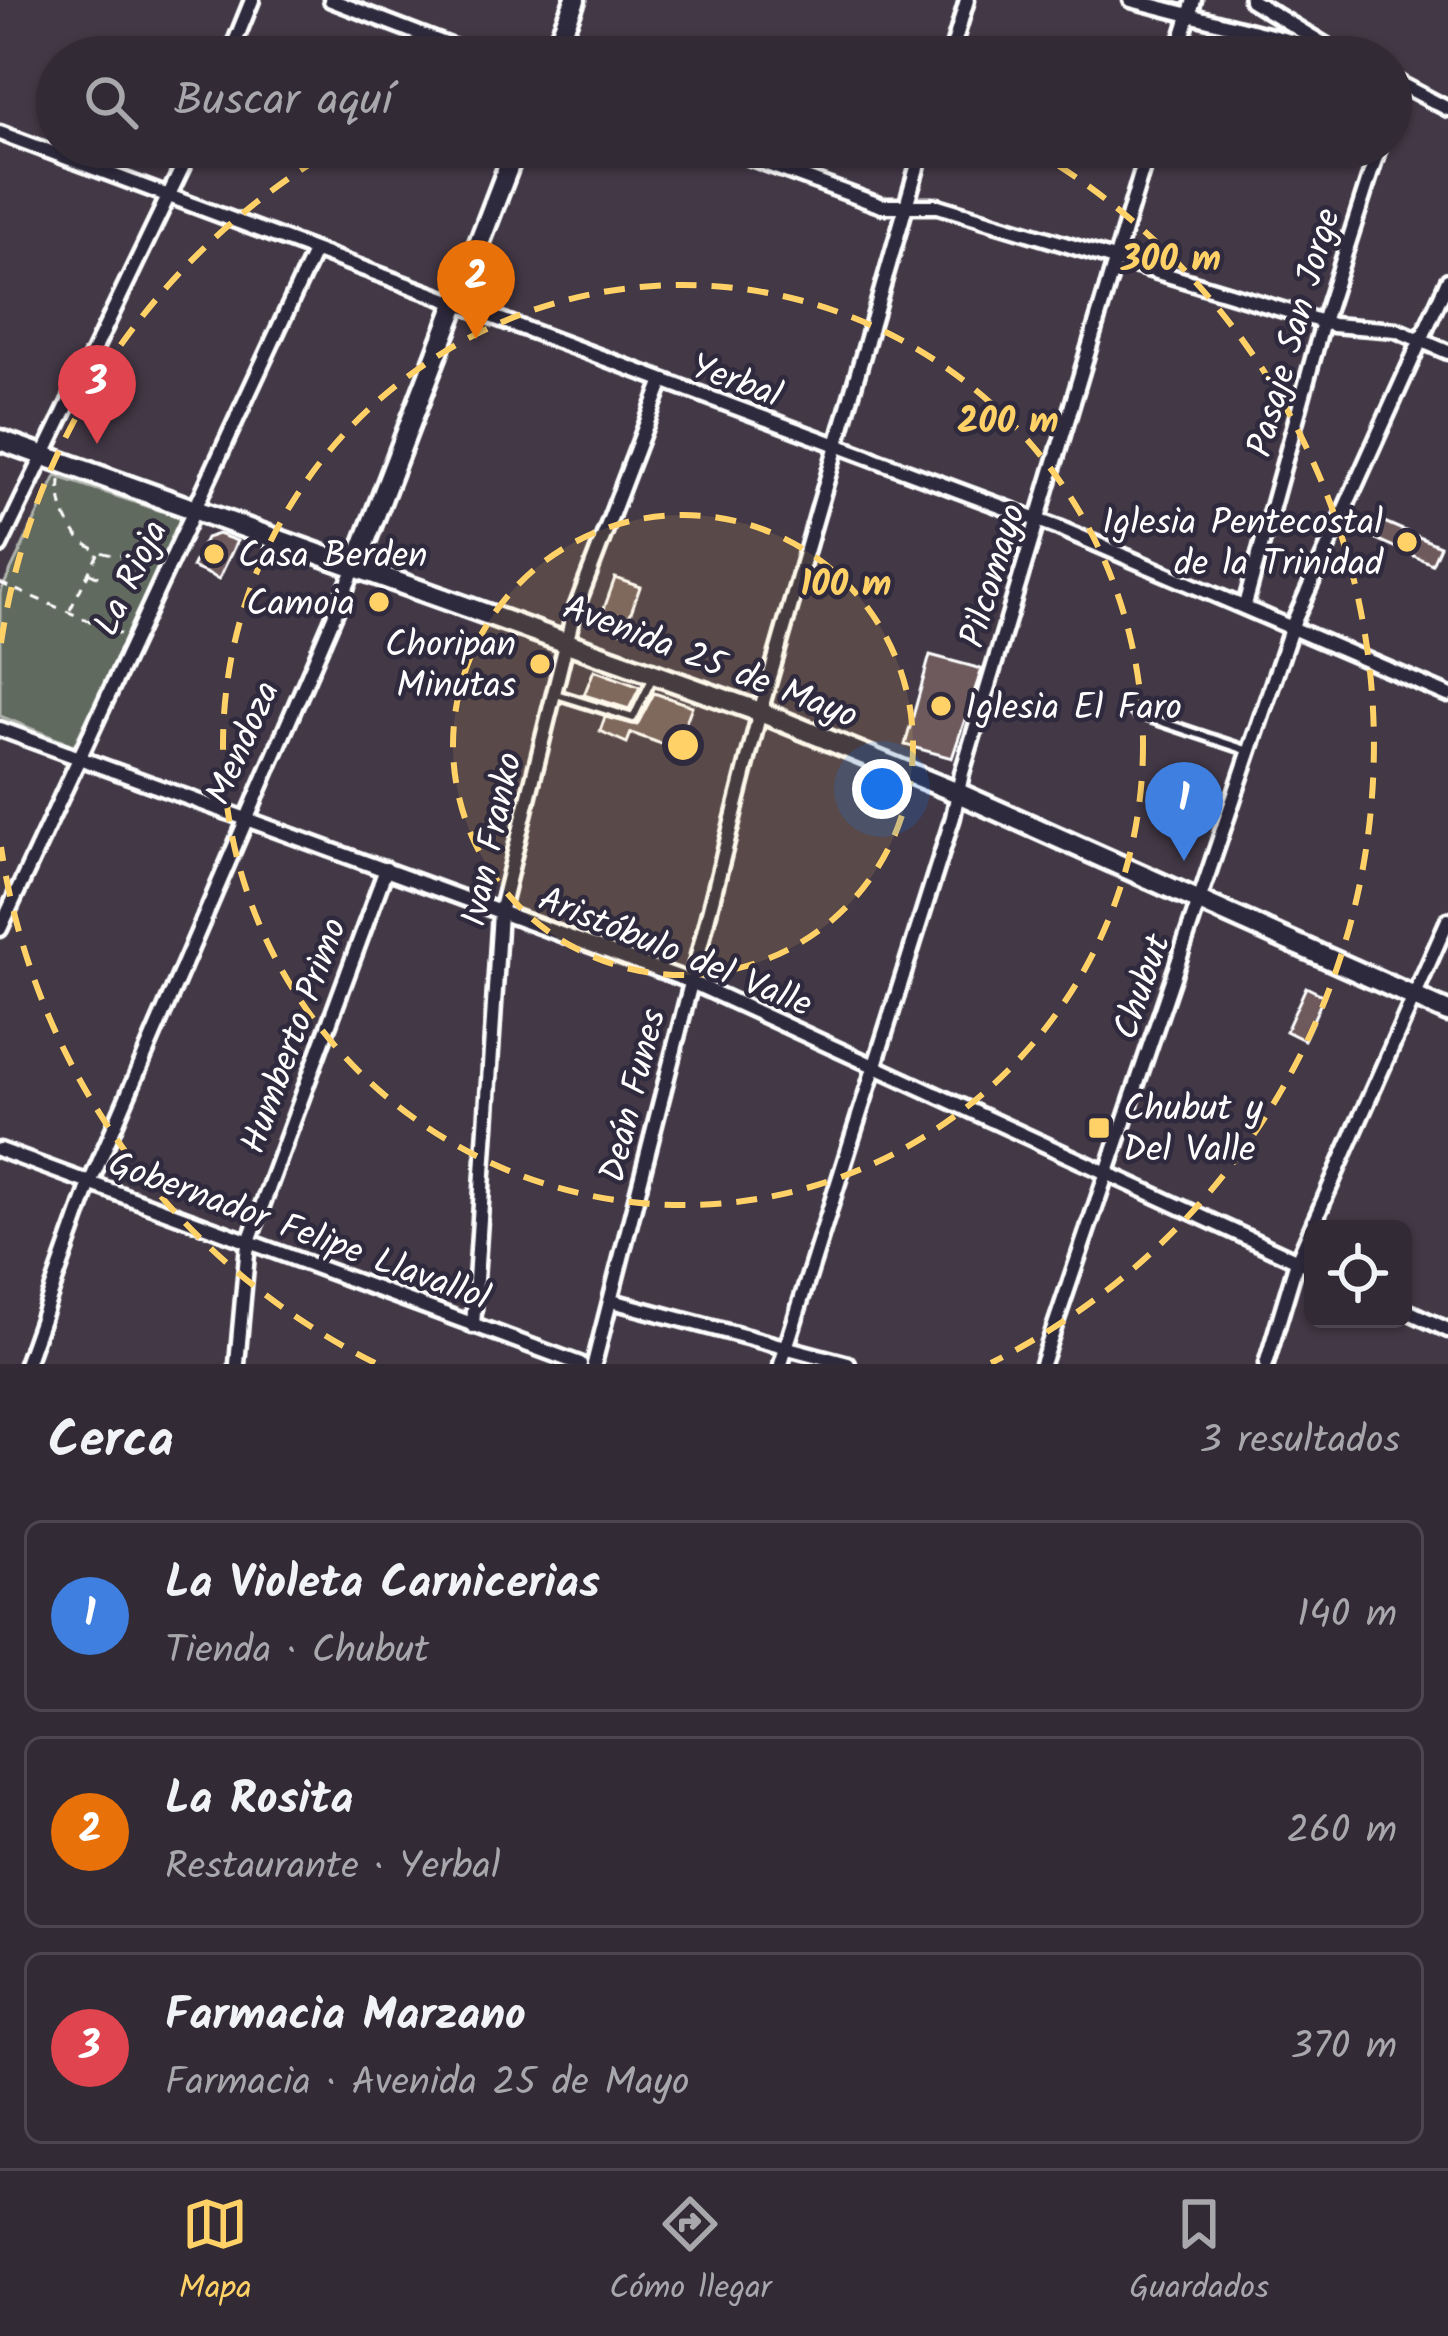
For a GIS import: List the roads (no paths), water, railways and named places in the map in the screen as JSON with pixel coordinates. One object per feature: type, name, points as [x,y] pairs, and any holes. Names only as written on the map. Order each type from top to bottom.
[{"type":"main road","points":[[560,36],[575,0]]},
{"type":"main road","name":"Mendoza","points":[[356,565],[507,168]]},
{"type":"main road","name":"Avenida 25 de Mayo","points":[[0,440],[567,639],[760,712],[958,793],[1448,1012]]},
{"type":"street","points":[[237,36],[252,0]]},
{"type":"street","points":[[331,0],[424,36]]},
{"type":"street","points":[[956,36],[967,0]]},
{"type":"street","points":[[1131,0],[1267,36]]},
{"type":"street","points":[[1183,36],[1194,0]]},
{"type":"street","points":[[1251,0],[1271,5],[1314,36]]},
{"type":"street","points":[[1412,90],[1448,109]]},
{"type":"street","name":"Yerbal","points":[[0,133],[36,146]]},
{"type":"street","name":"Yerbal","points":[[94,168],[1040,521],[1448,695]]},
{"type":"street","points":[[0,546],[52,458],[184,168]]},
{"type":"street","points":[[779,168],[883,206],[938,206],[1323,322],[1378,326],[1448,352]]},
{"type":"street","name":"Deán Funes","points":[[594,1364],[760,712],[832,446],[917,168]]},
{"type":"street","name":"Pilcomayo","points":[[782,1364],[1040,521],[1142,168]]},
{"type":"street","name":"Pasaje San Jorge","points":[[1245,605],[1323,322],[1372,168]]},
{"type":"street","name":"La Rioja","points":[[0,929],[192,506],[314,252]]},
{"type":"street","name":"Chubut","points":[[1042,1364],[1292,626],[1448,280]]},
{"type":"street","name":"Ivan Franko","points":[[473,1326],[500,913],[567,639],[662,383]]},
{"type":"street","name":"Mendoza","points":[[26,1364],[91,1184],[242,819],[356,565]]},
{"type":"street","name":"Aristóbulo del Valle","points":[[0,729],[689,981],[1304,1264]]},
{"type":"street","name":"Humberto Primo","points":[[237,1364],[248,1244],[386,869]]},
{"type":"street","points":[[1267,1364],[1297,1261],[1448,920]]},
{"type":"street","name":"Gobernador Felipe Llavallol","points":[[0,1150],[580,1364]]},
{"type":"street","points":[[612,1301],[848,1364]]},
{"type":"street","points":[[1412,1314],[1448,1330]]},
{"type":"lane","points":[[553,693],[632,718],[655,672]]},
{"type":"lane","points":[[1135,713],[1249,751]]},
{"type":"place","name":"La Rosita","points":[[476,339]]},
{"type":"place","name":"Farmacia Marzano","points":[[97,444]]},
{"type":"place","name":"Iglesia Pentecostal de la Trinidad","points":[[1407,542]]},
{"type":"place","name":"Casa Berden","points":[[214,554]]},
{"type":"place","name":"Camoia","points":[[379,602]]},
{"type":"place","name":"Choripan Minutas","points":[[540,664]]},
{"type":"place","name":"Iglesia El Faro","points":[[941,706]]},
{"type":"place","name":"La Violeta Carnicerias","points":[[1184,861]]},
{"type":"place","name":"Chubut y Del Valle","points":[[1099,1128]]}]
